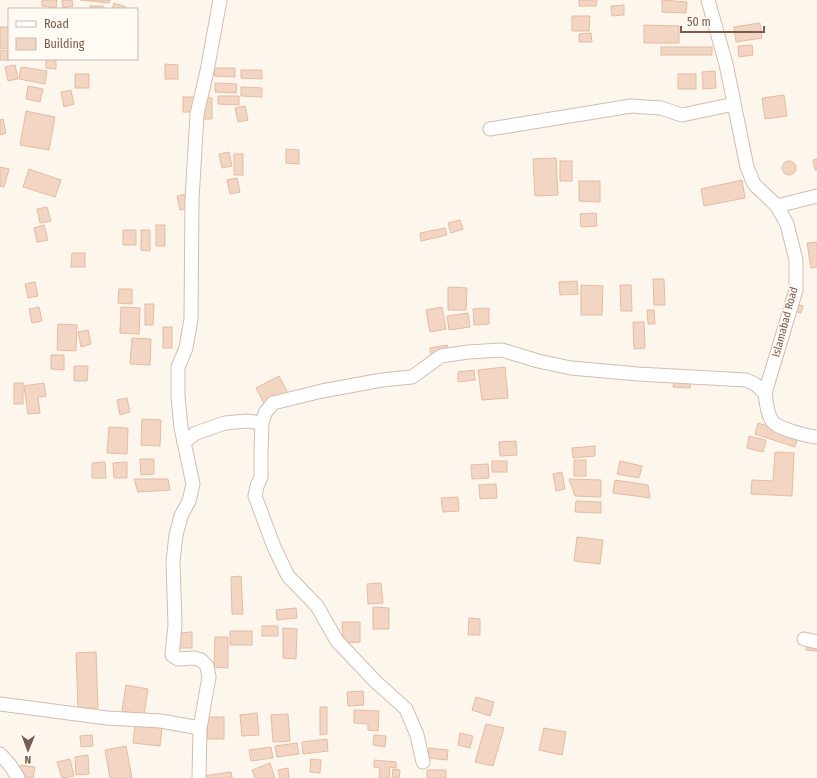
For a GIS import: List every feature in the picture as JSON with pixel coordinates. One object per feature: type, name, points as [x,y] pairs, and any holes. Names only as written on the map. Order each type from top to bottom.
[{"type":"street","points":[[199,778],[200,728],[209,677],[207,666],[201,660],[194,658],[178,659],[172,655],[175,625],[173,561],[176,535],[181,516],[189,501],[193,484],[181,428],[178,396],[178,366],[186,348],[191,319],[192,200],[197,114],[207,71],[220,0]]},
{"type":"street","name":"Islamabad Road","points":[[708,0],[726,64],[747,167],[754,184],[777,206],[787,224],[796,260],[796,290],[765,393],[767,409],[773,422],[788,430],[817,436]]},
{"type":"street","points":[[490,129],[631,106],[661,108],[682,115],[734,104]]},
{"type":"street","points":[[777,206],[817,196]]},
{"type":"street","points":[[423,762],[417,735],[406,709],[376,682],[337,641],[317,606],[288,576],[274,547],[255,496],[261,477],[262,423],[265,413],[273,403],[322,391],[412,376],[440,356],[468,352],[502,350],[538,361],[572,368],[638,374],[746,380],[755,384],[765,393]]},
{"type":"street","points":[[184,442],[196,433],[225,423],[247,421],[262,423]]},
{"type":"street","points":[[804,640],[817,642]]},
{"type":"street","points":[[0,704],[107,718],[161,721],[200,728]]},
{"type":"street","points":[[0,754],[10,765],[18,778]]},
{"type":"building","points":[[42,0],[57,0],[56,8],[42,6]]},
{"type":"building","points":[[62,0],[72,0],[73,6],[63,8]]},
{"type":"building","points":[[80,0],[110,0],[109,3]]},
{"type":"building","points":[[579,0],[597,0],[596,6],[579,6]]},
{"type":"building","points":[[662,0],[687,2],[686,13],[662,12]]},
{"type":"building","points":[[114,3],[126,7],[126,8],[112,8]]},
{"type":"building","points":[[624,5],[624,15],[612,16],[611,6]]},
{"type":"building","points":[[90,6],[103,6],[103,8],[90,8]]},
{"type":"building","points":[[572,16],[590,16],[589,31],[572,31]]},
{"type":"building","points":[[760,23],[762,38],[736,42],[734,27]]},
{"type":"building","points":[[644,25],[679,26],[679,43],[644,43]]},
{"type":"building","points":[[0,27],[8,27],[8,49],[0,48]]},
{"type":"building","points":[[591,33],[592,42],[579,42],[579,34]]},
{"type":"building","points":[[752,45],[753,55],[739,57],[738,46]]},
{"type":"building","points":[[661,47],[712,47],[712,55],[661,55]]},
{"type":"building","points":[[0,50],[8,51],[8,60],[0,60]]},
{"type":"building","points":[[46,60],[56,60],[56,69],[46,68]]},
{"type":"building","points":[[165,64],[178,65],[178,79],[165,79]]},
{"type":"building","points":[[15,65],[18,79],[8,81],[5,67]]},
{"type":"building","points":[[21,67],[47,71],[45,84],[19,79]]},
{"type":"building","points":[[214,68],[235,68],[235,77],[214,76]]},
{"type":"building","points":[[241,70],[262,70],[262,79],[241,78]]},
{"type":"building","points":[[715,71],[716,88],[703,89],[702,72]]},
{"type":"building","points":[[75,74],[89,74],[89,88],[75,88]]},
{"type":"building","points":[[678,74],[696,74],[696,89],[678,89]]},
{"type":"building","points":[[215,83],[237,84],[236,93],[215,92]]},
{"type":"building","points":[[28,86],[43,89],[40,102],[26,99]]},
{"type":"building","points":[[241,87],[262,88],[262,97],[241,96]]},
{"type":"building","points":[[71,90],[74,104],[64,107],[61,92]]},
{"type":"building","points":[[784,95],[787,116],[765,119],[762,98]]},
{"type":"building","points":[[218,96],[239,96],[239,105],[218,104]]},
{"type":"building","points":[[183,97],[196,97],[196,112],[183,112]]},
{"type":"building","points":[[203,97],[212,98],[212,119],[203,119]]},
{"type":"building","points":[[245,106],[248,120],[238,122],[235,108]]},
{"type":"building","points":[[26,111],[55,117],[49,150],[20,145]]},
{"type":"building","points":[[3,119],[6,133],[0,135],[0,120]]},
{"type":"building","points":[[286,149],[299,150],[299,164],[286,163]]},
{"type":"building","points":[[229,152],[232,166],[222,168],[219,154]]},
{"type":"building","points":[[234,154],[243,154],[243,175],[234,175]]},
{"type":"building","points":[[556,158],[558,195],[535,196],[533,159]]},
{"type":"building","points":[[817,159],[817,170],[815,170],[813,160]]},
{"type":"building","points":[[560,161],[572,161],[572,181],[560,181]]},
{"type":"building","points":[[789,161],[794,163],[796,168],[794,173],[789,175],[784,173],[782,168],[784,163]]},
{"type":"building","points":[[0,167],[9,169],[4,187],[0,186]]},
{"type":"building","points":[[29,169],[61,180],[55,197],[23,187]]},
{"type":"building","points":[[237,178],[240,192],[230,194],[227,180]]},
{"type":"building","points":[[742,180],[745,198],[704,206],[701,189]]},
{"type":"building","points":[[579,181],[600,181],[600,202],[579,201]]},
{"type":"building","points":[[187,194],[190,208],[180,210],[177,196]]},
{"type":"building","points":[[47,207],[51,221],[40,223],[37,209]]},
{"type":"building","points":[[596,213],[597,226],[581,227],[580,214]]},
{"type":"building","points":[[460,220],[463,229],[451,233],[448,223]]},
{"type":"building","points":[[44,225],[48,240],[37,242],[34,228]]},
{"type":"building","points":[[156,225],[165,225],[165,246],[156,246]]},
{"type":"building","points":[[445,228],[447,235],[421,241],[420,233]]},
{"type":"building","points":[[123,230],[136,230],[136,245],[123,245]]},
{"type":"building","points":[[141,230],[150,230],[150,251],[141,250]]},
{"type":"building","points":[[817,242],[817,267],[811,268],[807,243]]},
{"type":"building","points":[[72,253],[85,253],[85,267],[71,267]]},
{"type":"building","points":[[653,279],[664,279],[665,305],[654,305]]},
{"type":"building","points":[[577,281],[578,294],[560,295],[559,282]]},
{"type":"building","points":[[35,282],[38,296],[28,298],[25,284]]},
{"type":"building","points":[[581,285],[603,286],[602,315],[581,315]]},
{"type":"building","points":[[620,285],[631,285],[632,311],[621,311]]},
{"type":"building","points":[[448,287],[467,288],[466,310],[448,310]]},
{"type":"building","points":[[119,289],[132,289],[132,304],[118,303]]},
{"type":"building","points":[[145,304],[154,304],[153,325],[145,325]]},
{"type":"building","points":[[795,304],[803,306],[801,313],[793,311]]},
{"type":"building","points":[[39,307],[42,321],[32,323],[29,309]]},
{"type":"building","points":[[121,307],[140,308],[139,334],[120,333]]},
{"type":"building","points":[[442,307],[446,329],[430,332],[426,310]]},
{"type":"building","points":[[489,308],[489,324],[474,325],[473,309]]},
{"type":"building","points":[[647,310],[654,310],[655,324],[648,324]]},
{"type":"building","points":[[468,313],[470,327],[449,330],[447,316]]},
{"type":"building","points":[[633,322],[644,322],[645,348],[634,349]]},
{"type":"building","points":[[58,324],[77,325],[76,351],[57,350]]},
{"type":"building","points":[[163,327],[172,327],[172,348],[163,348]]},
{"type":"building","points":[[88,330],[91,344],[81,347],[78,332]]},
{"type":"building","points":[[132,338],[151,339],[150,365],[130,364]]},
{"type":"building","points":[[447,345],[449,352],[431,356],[430,348]]},
{"type":"building","points":[[51,355],[64,355],[64,370],[51,369]]},
{"type":"building","points":[[74,366],[88,366],[87,381],[74,381]]},
{"type":"building","points":[[505,367],[508,398],[482,400],[478,370]]},
{"type":"building","points":[[474,370],[475,380],[458,382],[458,372]]},
{"type":"building","points":[[279,376],[288,393],[265,405],[256,388]]},
{"type":"building","points":[[674,378],[691,380],[690,388],[673,387]]},
{"type":"building","points":[[14,383],[23,383],[23,404],[14,404]]},
{"type":"building","points":[[44,383],[46,396],[38,397],[40,413],[28,414],[24,386]]},
{"type":"building","points":[[127,398],[130,412],[120,415],[117,400]]},
{"type":"building","points":[[142,419],[161,420],[160,446],[141,445]]},
{"type":"building","points":[[758,423],[798,436],[795,447],[755,434]]},
{"type":"building","points":[[109,427],[128,428],[127,454],[107,453]]},
{"type":"building","points":[[749,436],[766,440],[763,452],[747,448]]},
{"type":"building","points":[[516,441],[517,455],[500,456],[499,442]]},
{"type":"building","points":[[595,446],[595,456],[573,458],[572,448]]},
{"type":"building","points":[[775,452],[794,453],[792,496],[751,494],[752,480],[773,481]]},
{"type":"building","points":[[140,459],[154,459],[154,474],[141,475]]},
{"type":"building","points":[[574,460],[586,460],[586,476],[574,476]]},
{"type":"building","points":[[492,461],[507,461],[507,472],[492,472]]},
{"type":"building","points":[[620,461],[642,466],[639,478],[617,474]]},
{"type":"building","points":[[105,462],[106,478],[92,478],[92,463]]},
{"type":"building","points":[[127,462],[127,478],[114,478],[113,463]]},
{"type":"building","points":[[488,464],[489,478],[472,479],[471,465]]},
{"type":"building","points":[[562,472],[565,489],[556,491],[553,474]]},
{"type":"building","points":[[134,479],[168,479],[170,490],[138,492]]},
{"type":"building","points":[[569,479],[601,480],[601,497],[575,496]]},
{"type":"building","points":[[615,480],[648,485],[650,498],[613,493]]},
{"type":"building","points":[[496,484],[497,498],[480,499],[479,485]]},
{"type":"building","points":[[458,497],[459,511],[443,512],[441,498]]},
{"type":"building","points":[[576,501],[601,502],[601,513],[575,512]]},
{"type":"building","points":[[577,537],[603,540],[600,564],[574,561]]},
{"type":"building","points":[[241,576],[243,614],[232,614],[231,577]]},
{"type":"building","points":[[381,583],[383,603],[368,604],[367,584]]},
{"type":"building","points":[[373,607],[389,608],[389,629],[373,629]]},
{"type":"building","points":[[296,608],[297,618],[277,620],[276,610]]},
{"type":"building","points":[[469,618],[480,619],[480,635],[468,635]]},
{"type":"building","points":[[342,622],[360,622],[360,642],[343,643]]},
{"type":"building","points":[[262,626],[278,626],[278,636],[262,636]]},
{"type":"building","points":[[283,628],[297,629],[296,659],[283,658]]},
{"type":"building","points":[[230,631],[252,631],[252,645],[230,645]]},
{"type":"building","points":[[192,632],[192,648],[178,648],[178,633]]},
{"type":"building","points":[[215,637],[228,637],[228,668],[214,667]]},
{"type":"building","points":[[807,643],[817,644],[817,651],[806,650]]},
{"type":"building","points":[[96,652],[98,708],[78,708],[76,653]]},
{"type":"building","points":[[126,685],[148,689],[144,715],[122,711]]},
{"type":"building","points":[[363,691],[364,705],[348,706],[347,692]]},
{"type":"building","points":[[476,697],[494,702],[490,716],[472,710]]},
{"type":"building","points":[[320,707],[327,707],[327,734],[320,735]]},
{"type":"building","points":[[354,710],[379,711],[378,731],[368,730],[368,724],[354,723]]},
{"type":"building","points":[[257,713],[259,735],[242,736],[240,715]]},
{"type":"building","points":[[288,714],[290,741],[273,742],[271,715]]},
{"type":"building","points":[[208,717],[224,717],[224,739],[207,739]]},
{"type":"building","points":[[486,724],[504,728],[493,766],[475,762]]},
{"type":"building","points":[[135,725],[162,728],[160,746],[133,743]]},
{"type":"building","points":[[544,728],[566,732],[562,755],[539,750]]},
{"type":"building","points":[[460,733],[473,736],[470,748],[458,745]]},
{"type":"building","points":[[92,735],[93,746],[81,747],[80,736]]},
{"type":"building","points":[[374,735],[386,736],[385,747],[373,745]]},
{"type":"building","points":[[327,739],[328,751],[303,754],[302,742]]},
{"type":"building","points":[[297,743],[299,754],[277,757],[275,746]]},
{"type":"building","points":[[126,746],[132,778],[110,778],[105,750]]},
{"type":"building","points":[[271,747],[273,758],[251,761],[249,750]]},
{"type":"building","points":[[429,748],[448,750],[447,760],[428,758]]},
{"type":"building","points":[[88,755],[89,774],[76,775],[75,757]]},
{"type":"building","points":[[70,759],[74,776],[62,778],[57,762]]},
{"type":"building","points":[[311,759],[321,760],[320,773],[310,772]]},
{"type":"building","points":[[374,760],[396,762],[396,768],[390,767],[389,778],[379,778],[380,768],[374,767]]},
{"type":"building","points":[[270,763],[275,778],[255,778],[252,770]]},
{"type":"building","points":[[21,765],[35,767],[33,778],[19,776]]},
{"type":"building","points":[[288,768],[289,778],[280,778],[278,770]]},
{"type":"building","points":[[393,769],[400,770],[399,778],[392,778]]},
{"type":"building","points":[[427,770],[446,770],[446,778],[427,778]]},
{"type":"building","points":[[231,772],[232,778],[203,778],[203,776]]}]
